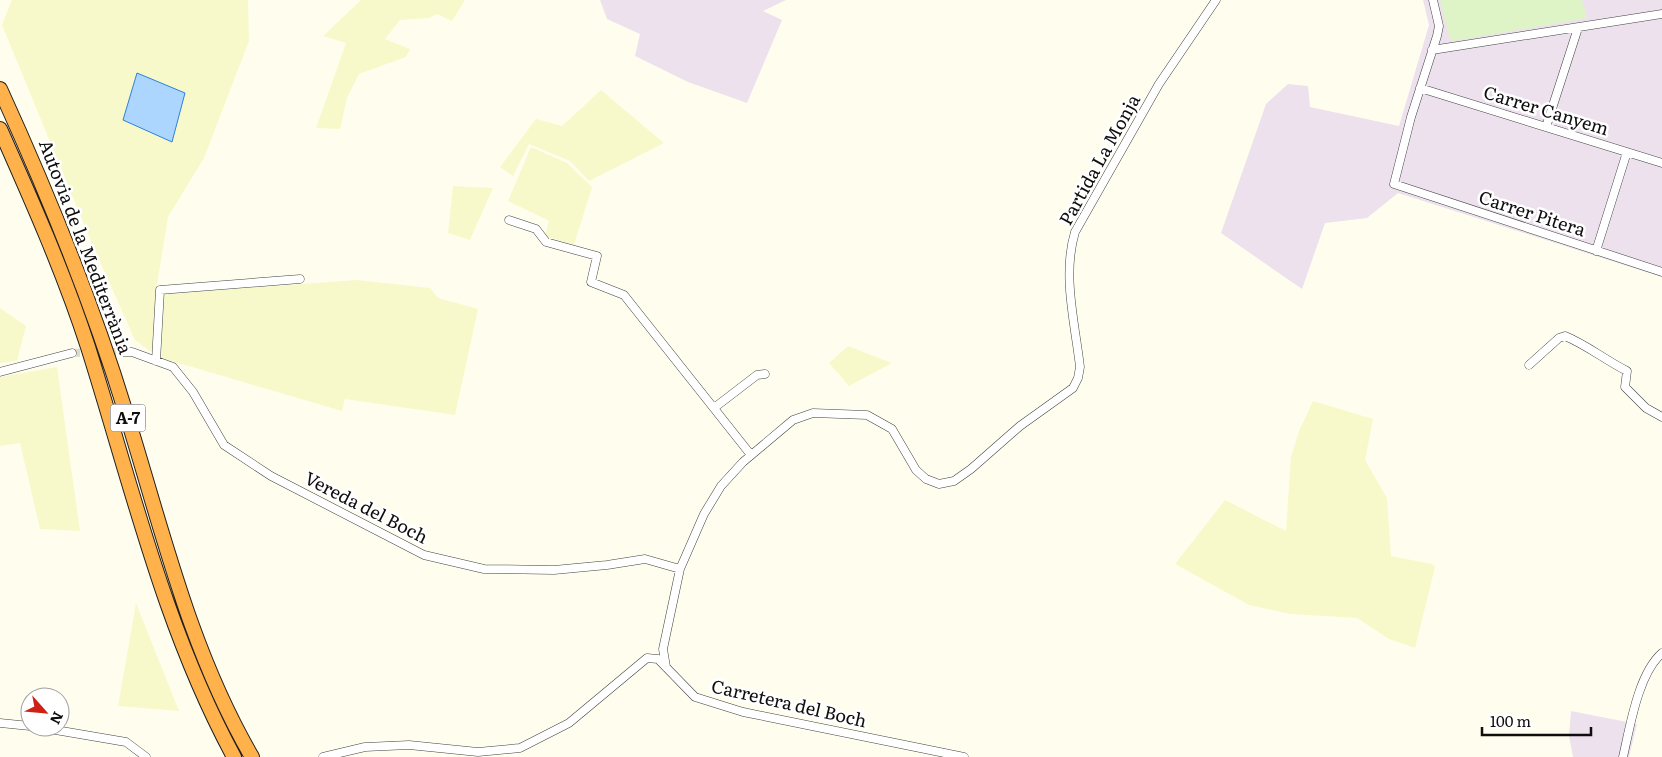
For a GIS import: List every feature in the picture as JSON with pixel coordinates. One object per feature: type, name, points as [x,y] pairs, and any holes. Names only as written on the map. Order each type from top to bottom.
[{"type":"highway","name":"Autovia de la Mediterrània","points":[[0,89],[62,229],[86,290],[126,411],[186,612],[218,690],[250,753]]},
{"type":"highway","name":"Autovia de la Mediterrània","points":[[0,129],[38,215],[87,345],[143,535],[169,614],[202,695],[234,757]]},
{"type":"street","name":"Partida La Monja","points":[[751,455],[793,420],[813,413],[856,413],[880,421],[896,435],[916,470],[926,479],[939,484],[954,481],[971,469],[1020,426],[1073,388],[1078,378],[1080,367],[1069,271],[1070,249],[1076,232],[1159,84],[1216,0]]},
{"type":"street","points":[[1420,88],[1439,26],[1433,0]]},
{"type":"street","points":[[1432,50],[1662,14]]},
{"type":"street","points":[[1546,127],[1578,28]]},
{"type":"street","name":"Carrer Canyem","points":[[1420,88],[1662,163]]},
{"type":"street","name":"Carrer Pitera","points":[[1420,88],[1394,184],[1662,272]]},
{"type":"street","points":[[1596,251],[1627,152]]},
{"type":"street","points":[[509,220],[536,229],[546,242],[597,256],[590,282],[624,295],[751,455],[721,486],[704,514],[680,569],[663,649],[666,667]]},
{"type":"street","points":[[156,361],[160,290],[300,279]]},
{"type":"street","points":[[1529,365],[1559,338],[1565,336],[1583,344],[1601,358],[1627,371],[1625,387],[1646,408],[1662,416]]},
{"type":"street","name":"Vereda del Boch","points":[[122,352],[132,352],[173,367],[193,392],[224,445],[271,476],[424,555],[484,569],[554,570],[645,559],[680,569]]},
{"type":"street","points":[[0,372],[72,354]]},
{"type":"street","points":[[714,408],[757,375],[765,374]]},
{"type":"street","points":[[1623,757],[1641,689],[1648,672],[1662,653]]},
{"type":"street","name":"Carretera del Boch","points":[[323,757],[374,747],[409,745],[478,752],[520,748],[569,723],[647,658],[658,659],[695,697],[743,712],[964,757]]},
{"type":"street","points":[[0,723],[20,725]]},
{"type":"street","points":[[70,732],[126,742],[146,757]]},
{"type":"street","points":[[511,757],[514,749]]},
{"type":"shaded area","points":[[600,0],[786,0],[763,11],[782,20],[747,103],[688,82],[635,56],[640,34],[607,19]]},
{"type":"shaded area","points":[[1423,0],[1662,0],[1662,277],[1398,193],[1367,218],[1325,223],[1302,289],[1221,233],[1266,104],[1288,84],[1308,86],[1310,107],[1399,126],[1429,25]]},
{"type":"shaded area","points":[[1571,711],[1637,724],[1629,757],[1573,757],[1569,736]]},
{"type":"green space","points":[[12,0],[248,0],[249,41],[204,158],[168,217],[157,285],[155,355],[135,340],[93,246],[2,25]]},
{"type":"green space","points":[[361,0],[465,0],[452,21],[437,14],[429,18],[400,20],[385,39],[410,49],[406,57],[359,74],[347,98],[340,129],[316,128],[346,43],[323,36]]},
{"type":"green space","points":[[1440,0],[1582,0],[1587,18],[1454,41],[1450,39]]},
{"type":"green space","points":[[601,90],[664,143],[589,181],[570,161],[529,144],[513,176],[500,167],[536,119],[562,126]]},
{"type":"green space","points":[[531,147],[567,163],[592,187],[574,245],[545,236],[549,221],[508,201]]},
{"type":"green space","points":[[453,186],[493,188],[470,240],[448,233]]},
{"type":"green space","points":[[357,280],[430,288],[438,298],[478,309],[455,415],[345,399],[342,411],[161,358],[163,294]]},
{"type":"green space","points":[[0,308],[26,326],[17,361],[0,363]]},
{"type":"green space","points":[[848,346],[892,363],[849,386],[829,363]]},
{"type":"green space","points":[[57,367],[80,531],[40,529],[20,443],[0,446],[0,377]]},
{"type":"green space","points":[[1313,401],[1373,419],[1365,460],[1387,498],[1391,556],[1432,564],[1435,567],[1415,648],[1389,639],[1357,618],[1290,614],[1249,605],[1175,564],[1225,500],[1286,531],[1291,457],[1299,431]]},
{"type":"green space","points":[[136,603],[179,711],[118,706]]},
{"type":"water","points":[[137,73],[185,93],[172,142],[123,120]]},
{"type":"tunnel","points":[[72,353],[122,352]]}]
